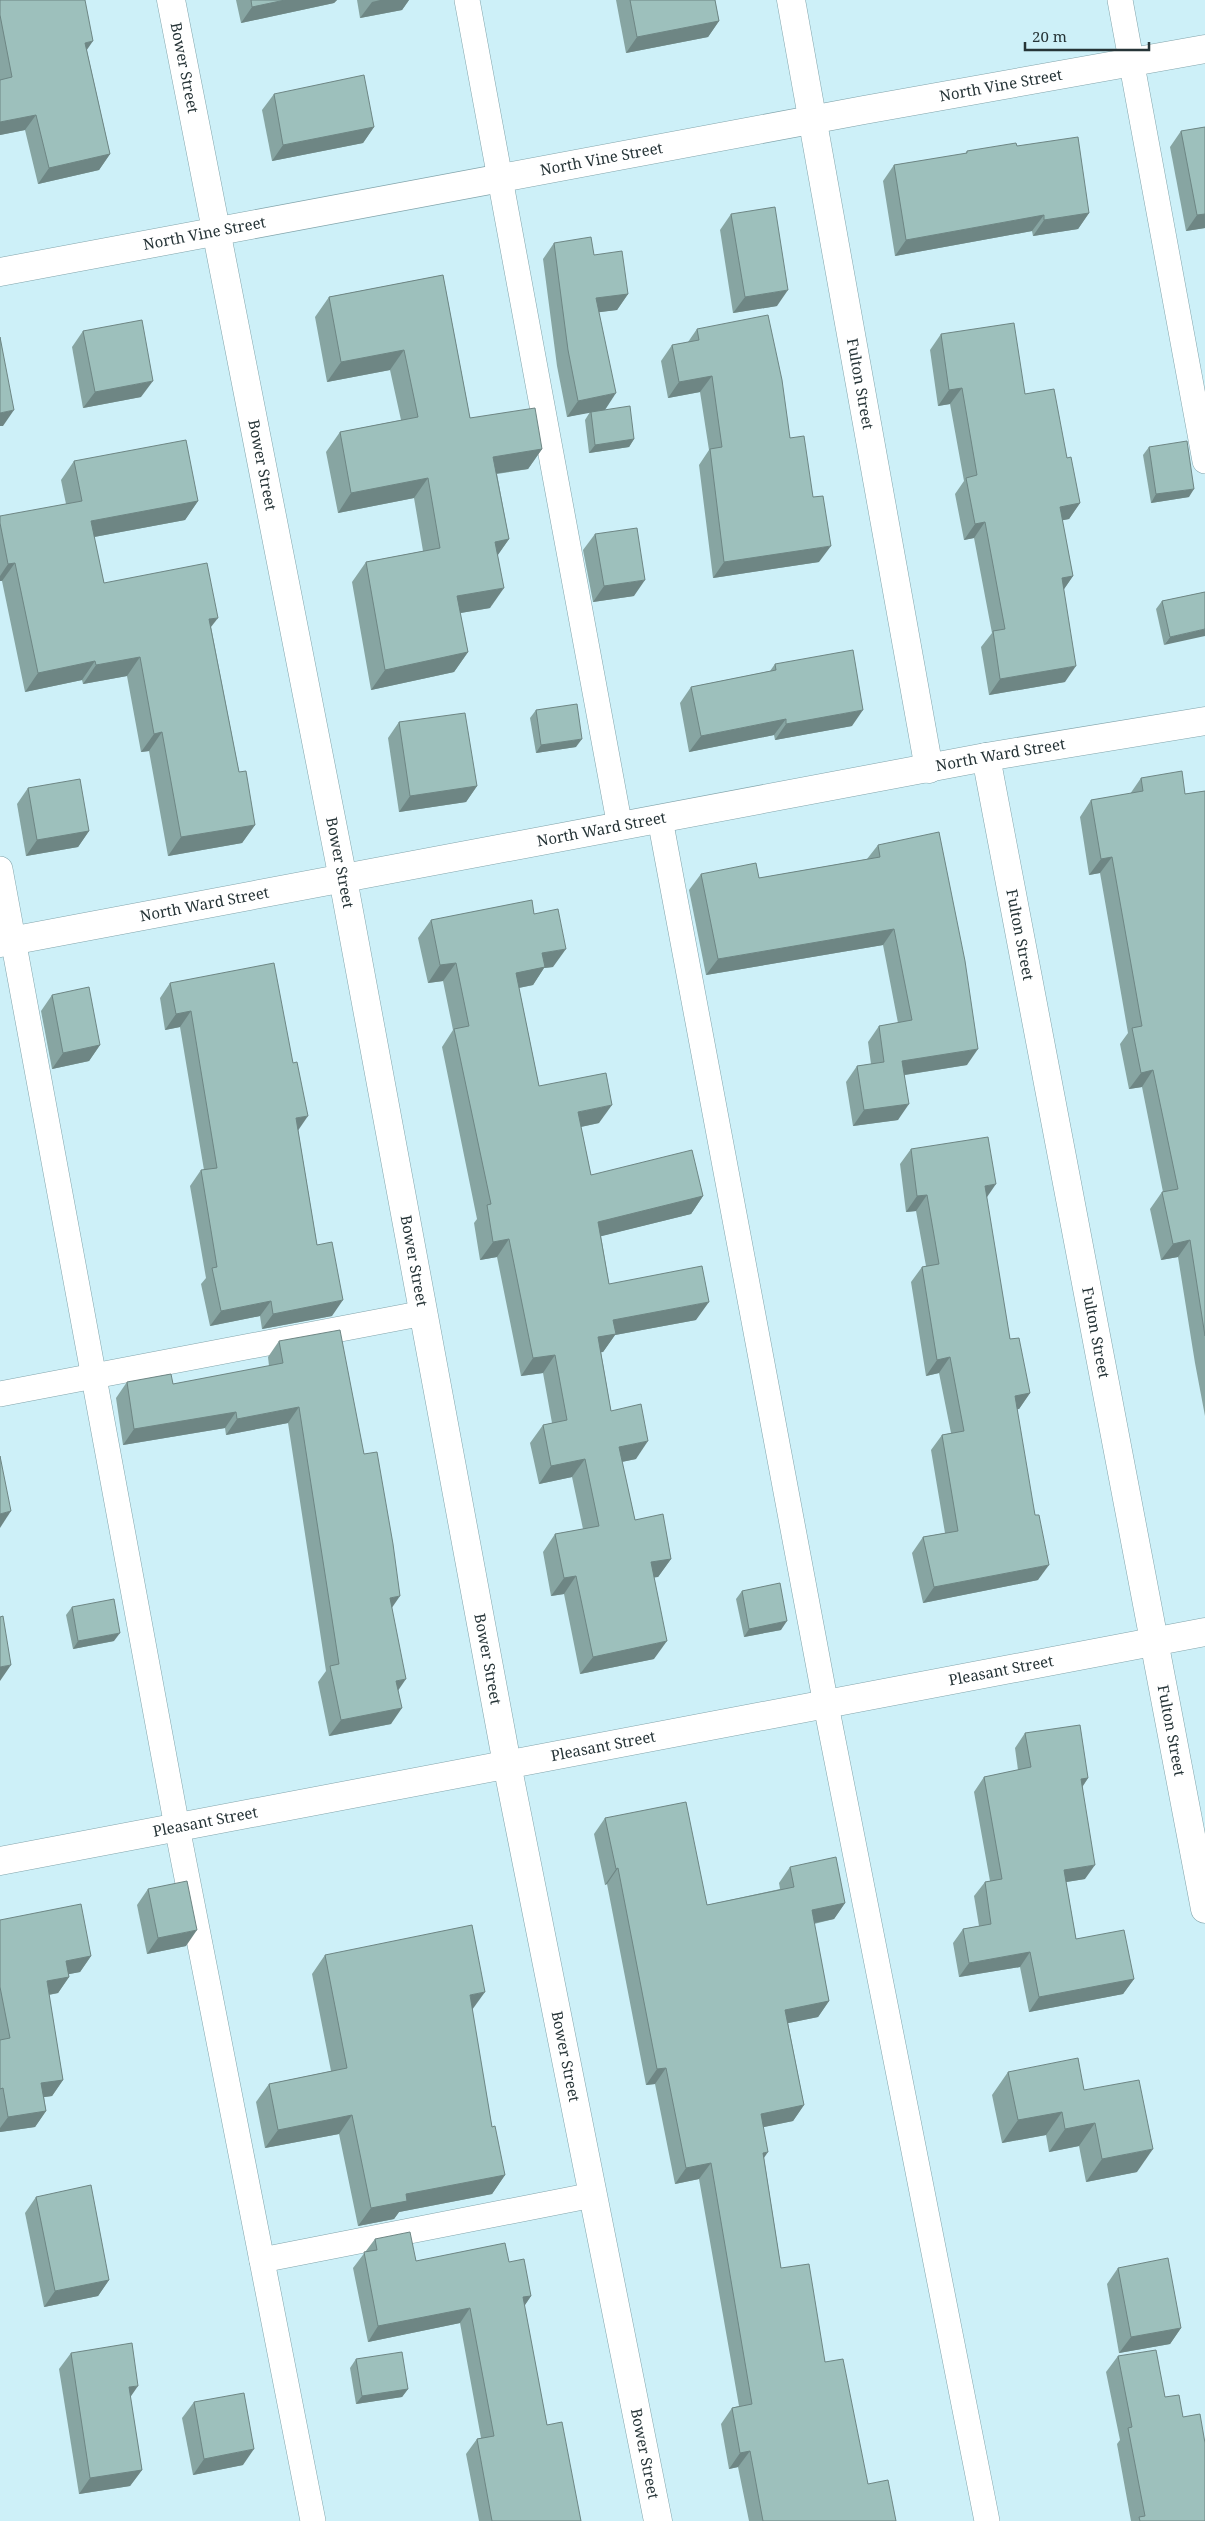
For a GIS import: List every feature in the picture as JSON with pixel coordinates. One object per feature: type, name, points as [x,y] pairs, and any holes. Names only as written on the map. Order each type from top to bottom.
[{"type":"street","name":"Bower Street","points":[[171,0],[344,879],[506,1764],[658,2521]]},
{"type":"street","name":"Fulton Street","points":[[791,0],[929,768]]},
{"type":"street","name":"North Vine Street","points":[[0,272],[498,178],[1205,49]]},
{"type":"street","name":"North Ward Street","points":[[7,942],[986,757],[1205,721]]},
{"type":"street","name":"Fulton Street","points":[[986,757],[1205,1909]]},
{"type":"street","name":"Pleasant Street","points":[[0,1861],[1205,1632]]},
{"type":"lane","points":[[466,0],[620,827]]},
{"type":"lane","points":[[1120,0],[1205,461]]},
{"type":"lane","points":[[660,819],[826,1705],[987,2521]]},
{"type":"lane","points":[[0,869],[7,942],[94,1376],[177,1827],[313,2521]]},
{"type":"lane","points":[[0,1394],[424,1313]]},
{"type":"lane","points":[[262,2260],[593,2195]]},
{"type":"building","points":[[0,0],[85,0],[93,41],[85,43],[110,154],[49,168],[36,115],[0,122],[0,80],[12,77],[0,15]]},
{"type":"building","points":[[251,0],[285,0],[252,7]]},
{"type":"building","points":[[630,0],[715,0],[719,21],[637,37]]},
{"type":"building","points":[[364,75],[374,127],[283,145],[274,94]]},
{"type":"building","points":[[1205,127],[1205,214],[1197,215],[1181,131]]},
{"type":"building","points":[[1078,137],[1089,213],[1044,220],[1044,215],[906,240],[894,165],[1016,143],[1017,146]]},
{"type":"building","points":[[775,207],[788,290],[745,297],[731,214]]},
{"type":"building","points":[[591,237],[594,255],[622,251],[628,294],[596,298],[616,393],[578,401],[568,350],[554,243]]},
{"type":"building","points":[[443,275],[470,418],[535,408],[542,449],[493,457],[509,539],[495,542],[504,588],[457,596],[468,652],[385,670],[366,562],[440,548],[428,478],[351,493],[340,432],[418,417],[404,350],[341,362],[329,297]]},
{"type":"building","points":[[768,315],[782,380],[790,438],[804,436],[813,497],[823,496],[831,546],[724,562],[710,449],[722,447],[712,376],[679,382],[672,345],[699,340],[697,329]]},
{"type":"building","points":[[142,320],[153,381],[95,392],[83,331]]},
{"type":"building","points":[[1014,323],[1025,394],[1054,389],[1067,458],[1071,457],[1080,503],[1060,507],[1073,576],[1062,578],[1076,666],[1000,679],[993,631],[1005,629],[985,522],[975,524],[966,478],[977,475],[962,388],[949,390],[941,334]]},
{"type":"building","points":[[0,337],[14,410],[0,413]]},
{"type":"building","points":[[630,406],[634,439],[595,445],[591,412]]},
{"type":"building","points":[[186,440],[198,501],[91,521],[104,583],[207,563],[218,618],[209,619],[239,772],[246,771],[255,825],[181,837],[162,732],[154,734],[140,657],[96,665],[95,661],[38,673],[15,563],[8,564],[0,516],[82,501],[74,461]]},
{"type":"building","points":[[1187,441],[1194,489],[1156,494],[1149,447]]},
{"type":"building","points":[[637,528],[645,580],[604,586],[595,534]]},
{"type":"building","points":[[1205,592],[1205,629],[1170,637],[1162,601]]},
{"type":"building","points":[[853,650],[863,710],[786,724],[786,719],[701,736],[691,687],[776,670],[775,664]]},
{"type":"building","points":[[577,704],[582,739],[541,745],[536,710]]},
{"type":"building","points":[[465,713],[477,786],[410,796],[399,722]]},
{"type":"building","points":[[1182,771],[1185,794],[1205,791],[1205,1336],[1190,1240],[1173,1244],[1162,1192],[1178,1189],[1153,1070],[1141,1073],[1132,1028],[1142,1026],[1112,857],[1101,859],[1091,800],[1143,791],[1141,778]]},
{"type":"building","points":[[80,779],[89,831],[37,840],[28,788]]},
{"type":"building","points":[[939,832],[965,961],[978,1049],[902,1061],[909,1104],[864,1110],[857,1066],[884,1062],[879,1026],[912,1020],[894,929],[718,959],[701,874],[756,863],[759,878],[880,857],[878,845]]},
{"type":"building","points":[[532,900],[534,914],[558,909],[566,949],[542,953],[545,967],[516,973],[539,1086],[606,1073],[612,1105],[578,1112],[591,1175],[692,1150],[703,1196],[598,1222],[609,1284],[702,1266],[709,1302],[613,1320],[616,1334],[598,1337],[611,1411],[641,1404],[648,1441],[619,1447],[635,1520],[663,1514],[671,1559],[651,1562],[667,1641],[593,1657],[576,1576],[564,1578],[555,1534],[599,1526],[585,1459],[551,1466],[543,1425],[567,1420],[555,1355],[533,1358],[509,1239],[493,1242],[487,1205],[491,1204],[454,1029],[469,1026],[456,963],[440,965],[431,920]]},
{"type":"building","points":[[274,963],[293,1063],[297,1062],[308,1116],[296,1118],[317,1245],[332,1242],[343,1300],[273,1314],[271,1301],[221,1311],[212,1268],[217,1267],[201,1170],[217,1168],[191,1011],[176,1014],[170,983]]},
{"type":"building","points":[[89,987],[100,1045],[63,1053],[52,995]]},
{"type":"building","points":[[988,1137],[996,1184],[985,1186],[1010,1339],[1019,1338],[1030,1393],[1015,1396],[1035,1515],[1039,1515],[1049,1565],[934,1587],[923,1537],[958,1531],[942,1435],[964,1431],[950,1357],[937,1360],[922,1267],[939,1264],[927,1195],[917,1196],[911,1149]]},
{"type":"building","points":[[340,1330],[364,1454],[377,1452],[400,1596],[390,1598],[406,1679],[396,1681],[402,1708],[341,1720],[330,1666],[339,1664],[299,1407],[237,1419],[236,1412],[134,1429],[127,1382],[171,1374],[173,1384],[283,1363],[279,1341]]},
{"type":"building","points":[[0,1456],[11,1511],[0,1514]]},
{"type":"building","points":[[780,1583],[787,1621],[749,1629],[742,1591]]},
{"type":"building","points":[[114,1599],[120,1633],[78,1641],[72,1607]]},
{"type":"building","points":[[3,1616],[11,1665],[0,1667],[0,1617]]},
{"type":"building","points":[[1080,1725],[1088,1778],[1081,1779],[1095,1865],[1064,1870],[1076,1939],[1124,1930],[1134,1979],[1039,1997],[1030,1952],[969,1963],[963,1929],[991,1924],[985,1882],[1002,1879],[984,1777],[1031,1767],[1025,1733]]},
{"type":"building","points":[[686,1802],[707,1905],[794,1887],[790,1867],[836,1857],[845,1903],[812,1910],[829,2001],[785,2010],[804,2105],[761,2114],[768,2152],[763,2153],[781,2268],[809,2264],[825,2362],[843,2359],[868,2484],[888,2480],[896,2521],[763,2521],[750,2451],[740,2453],[732,2408],[752,2404],[711,2163],[686,2168],[666,2068],[657,2069],[618,1868],[616,1869],[605,1818]]},
{"type":"building","points":[[187,1881],[197,1930],[158,1938],[148,1889]]},
{"type":"building","points":[[81,1904],[91,1956],[66,1961],[69,1977],[47,1981],[63,2080],[41,2083],[46,2111],[8,2117],[3,2088],[0,2089],[0,2040],[10,2038],[0,1987],[0,1920]]},
{"type":"building","points":[[472,1925],[485,1992],[470,1995],[492,2127],[495,2126],[505,2175],[406,2194],[407,2201],[371,2208],[352,2115],[278,2130],[269,2084],[347,2068],[325,1955]]},
{"type":"building","points":[[1078,2058],[1084,2090],[1139,2080],[1153,2149],[1102,2159],[1095,2123],[1065,2129],[1062,2112],[1018,2120],[1008,2072]]},
{"type":"building","points":[[91,2185],[109,2280],[55,2291],[36,2197]]},
{"type":"building","points":[[410,2232],[416,2261],[505,2243],[509,2262],[524,2259],[531,2296],[523,2297],[547,2425],[562,2422],[581,2521],[492,2521],[477,2439],[494,2436],[470,2308],[378,2326],[364,2252],[377,2250],[375,2239]]},
{"type":"building","points":[[1168,2258],[1181,2328],[1131,2337],[1118,2268]]},
{"type":"building","points":[[132,2343],[138,2386],[129,2387],[142,2470],[90,2478],[71,2353]]},
{"type":"building","points":[[1156,2350],[1165,2397],[1179,2395],[1183,2417],[1200,2414],[1205,2443],[1205,2521],[1140,2521],[1139,2517],[1145,2516],[1128,2428],[1132,2427],[1118,2356]]},
{"type":"building","points":[[402,2352],[408,2389],[362,2396],[356,2359]]},
{"type":"building","points":[[244,2393],[254,2449],[204,2459],[194,2402]]}]
